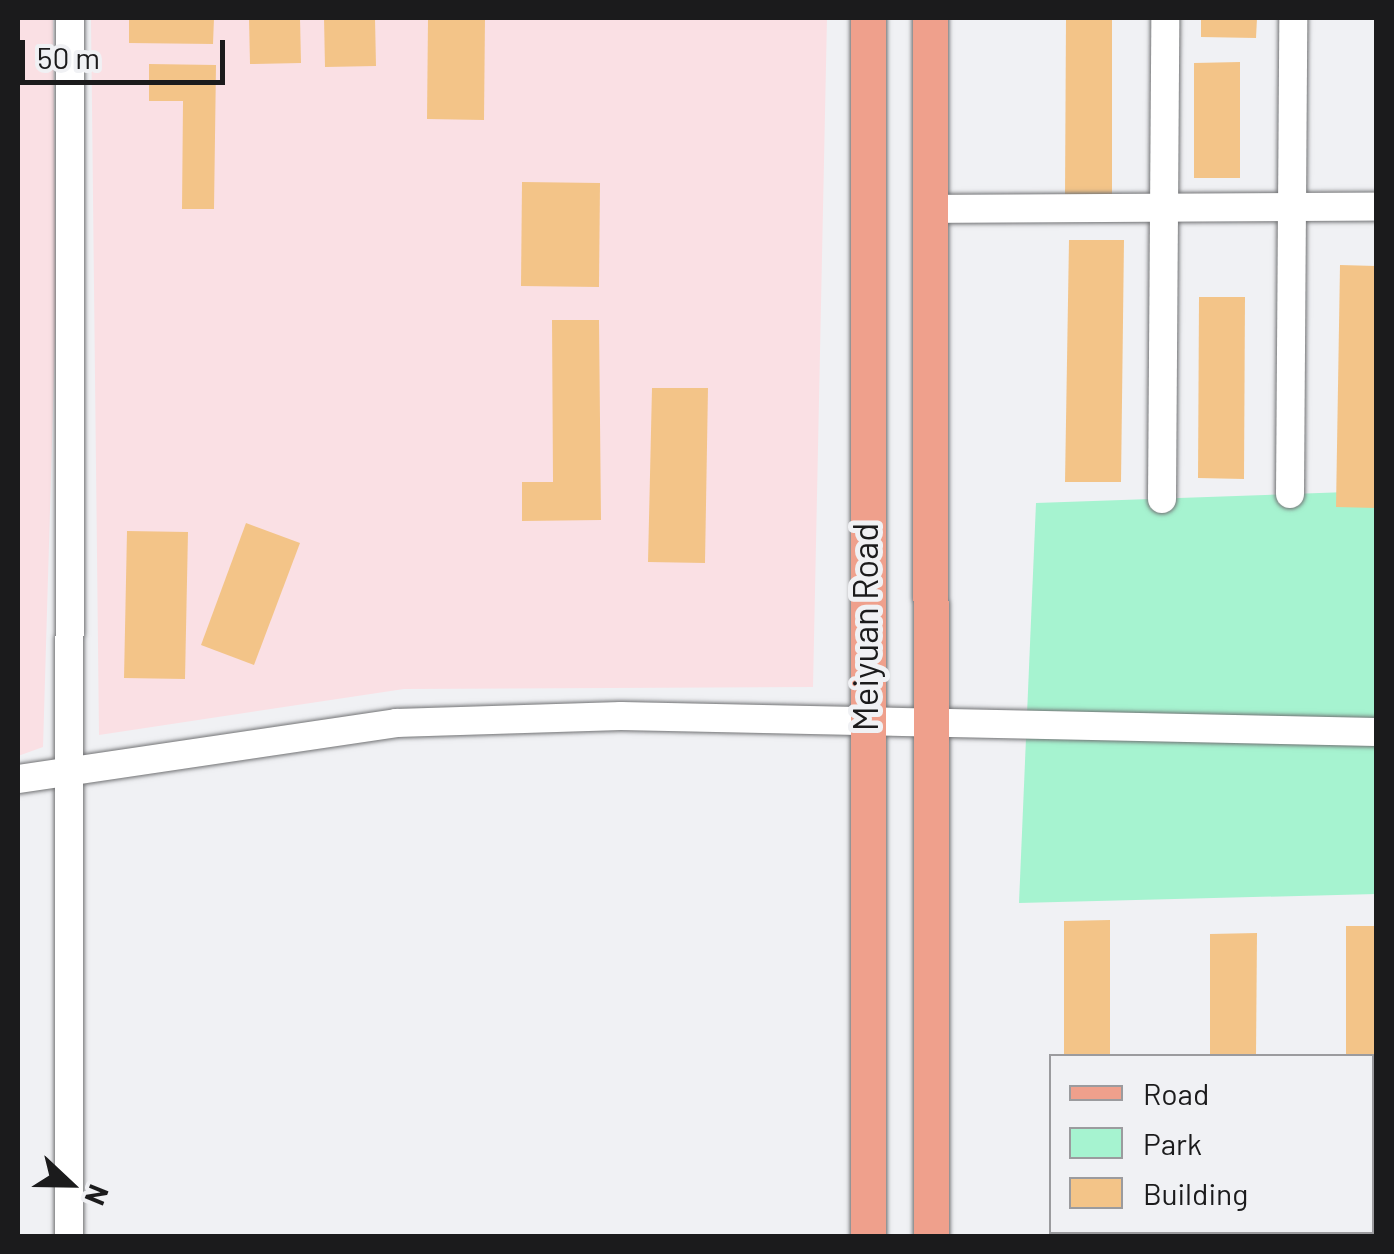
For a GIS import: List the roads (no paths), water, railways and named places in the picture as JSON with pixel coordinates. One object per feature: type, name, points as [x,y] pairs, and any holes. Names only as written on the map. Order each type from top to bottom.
[{"type":"main road","name":"Meiyuan Road","points":[[868,18],[864,719],[868,1236]]},
{"type":"main road","name":"Meiyuan Road","points":[[930,18],[931,1236]]},
{"type":"street","points":[[69,1236],[70,18]]},
{"type":"street","points":[[1162,499],[1165,18]]},
{"type":"street","points":[[1290,494],[1293,18]]},
{"type":"street","points":[[929,210],[1376,206]]},
{"type":"street","points":[[18,780],[396,723],[621,716],[928,719],[1376,732]]}]
